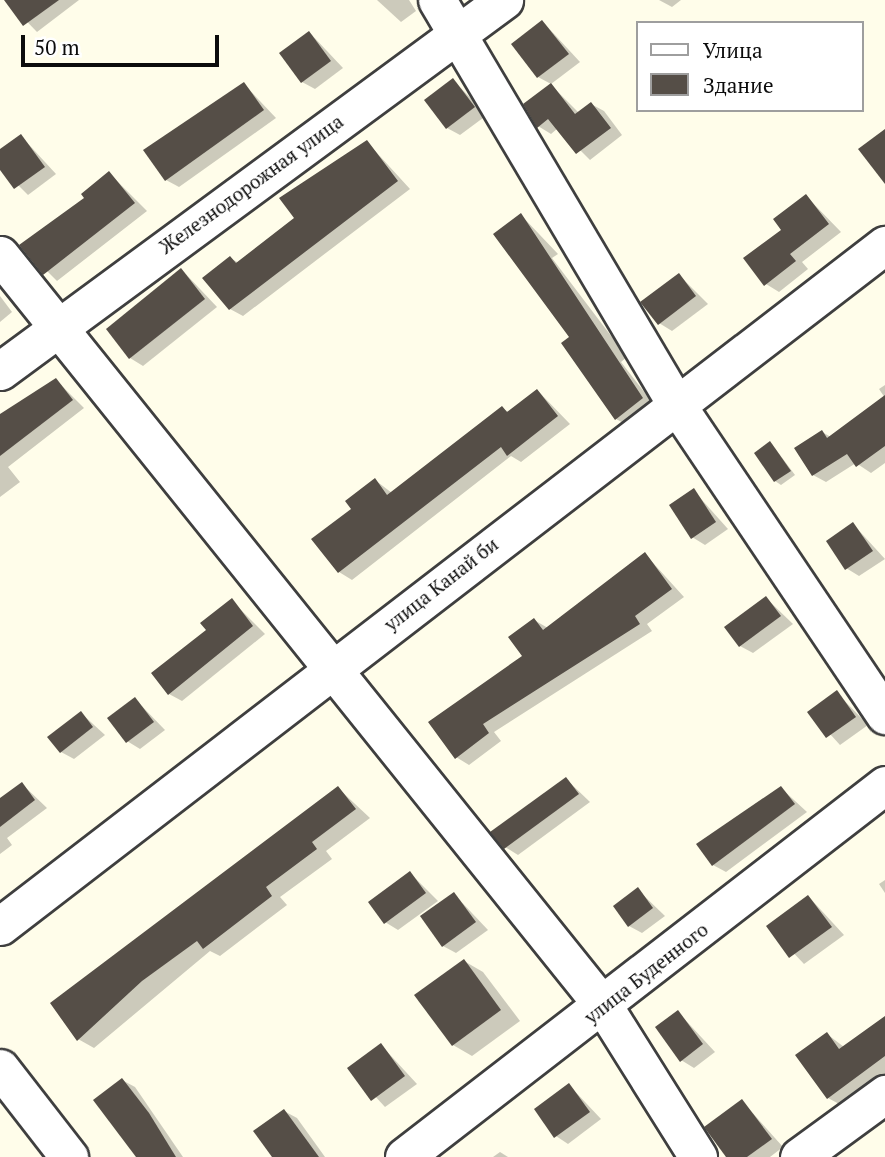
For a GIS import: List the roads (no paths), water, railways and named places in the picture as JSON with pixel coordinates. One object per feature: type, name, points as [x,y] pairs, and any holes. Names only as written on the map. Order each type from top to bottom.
[{"type":"street","points":[[437,0],[676,404],[885,715]]},
{"type":"street","name":"Железнодорожная улица","points":[[0,371],[60,324],[503,0]]},
{"type":"street","name":"улица Канай би","points":[[0,926],[885,245]]},
{"type":"street","points":[[0,255],[60,324],[604,1007],[698,1157]]},
{"type":"street","name":"улица Буденного","points":[[404,1157],[604,1007],[885,785]]},
{"type":"street","points":[[0,1068],[69,1157]]},
{"type":"street","points":[[799,1157],[885,1094]]}]
